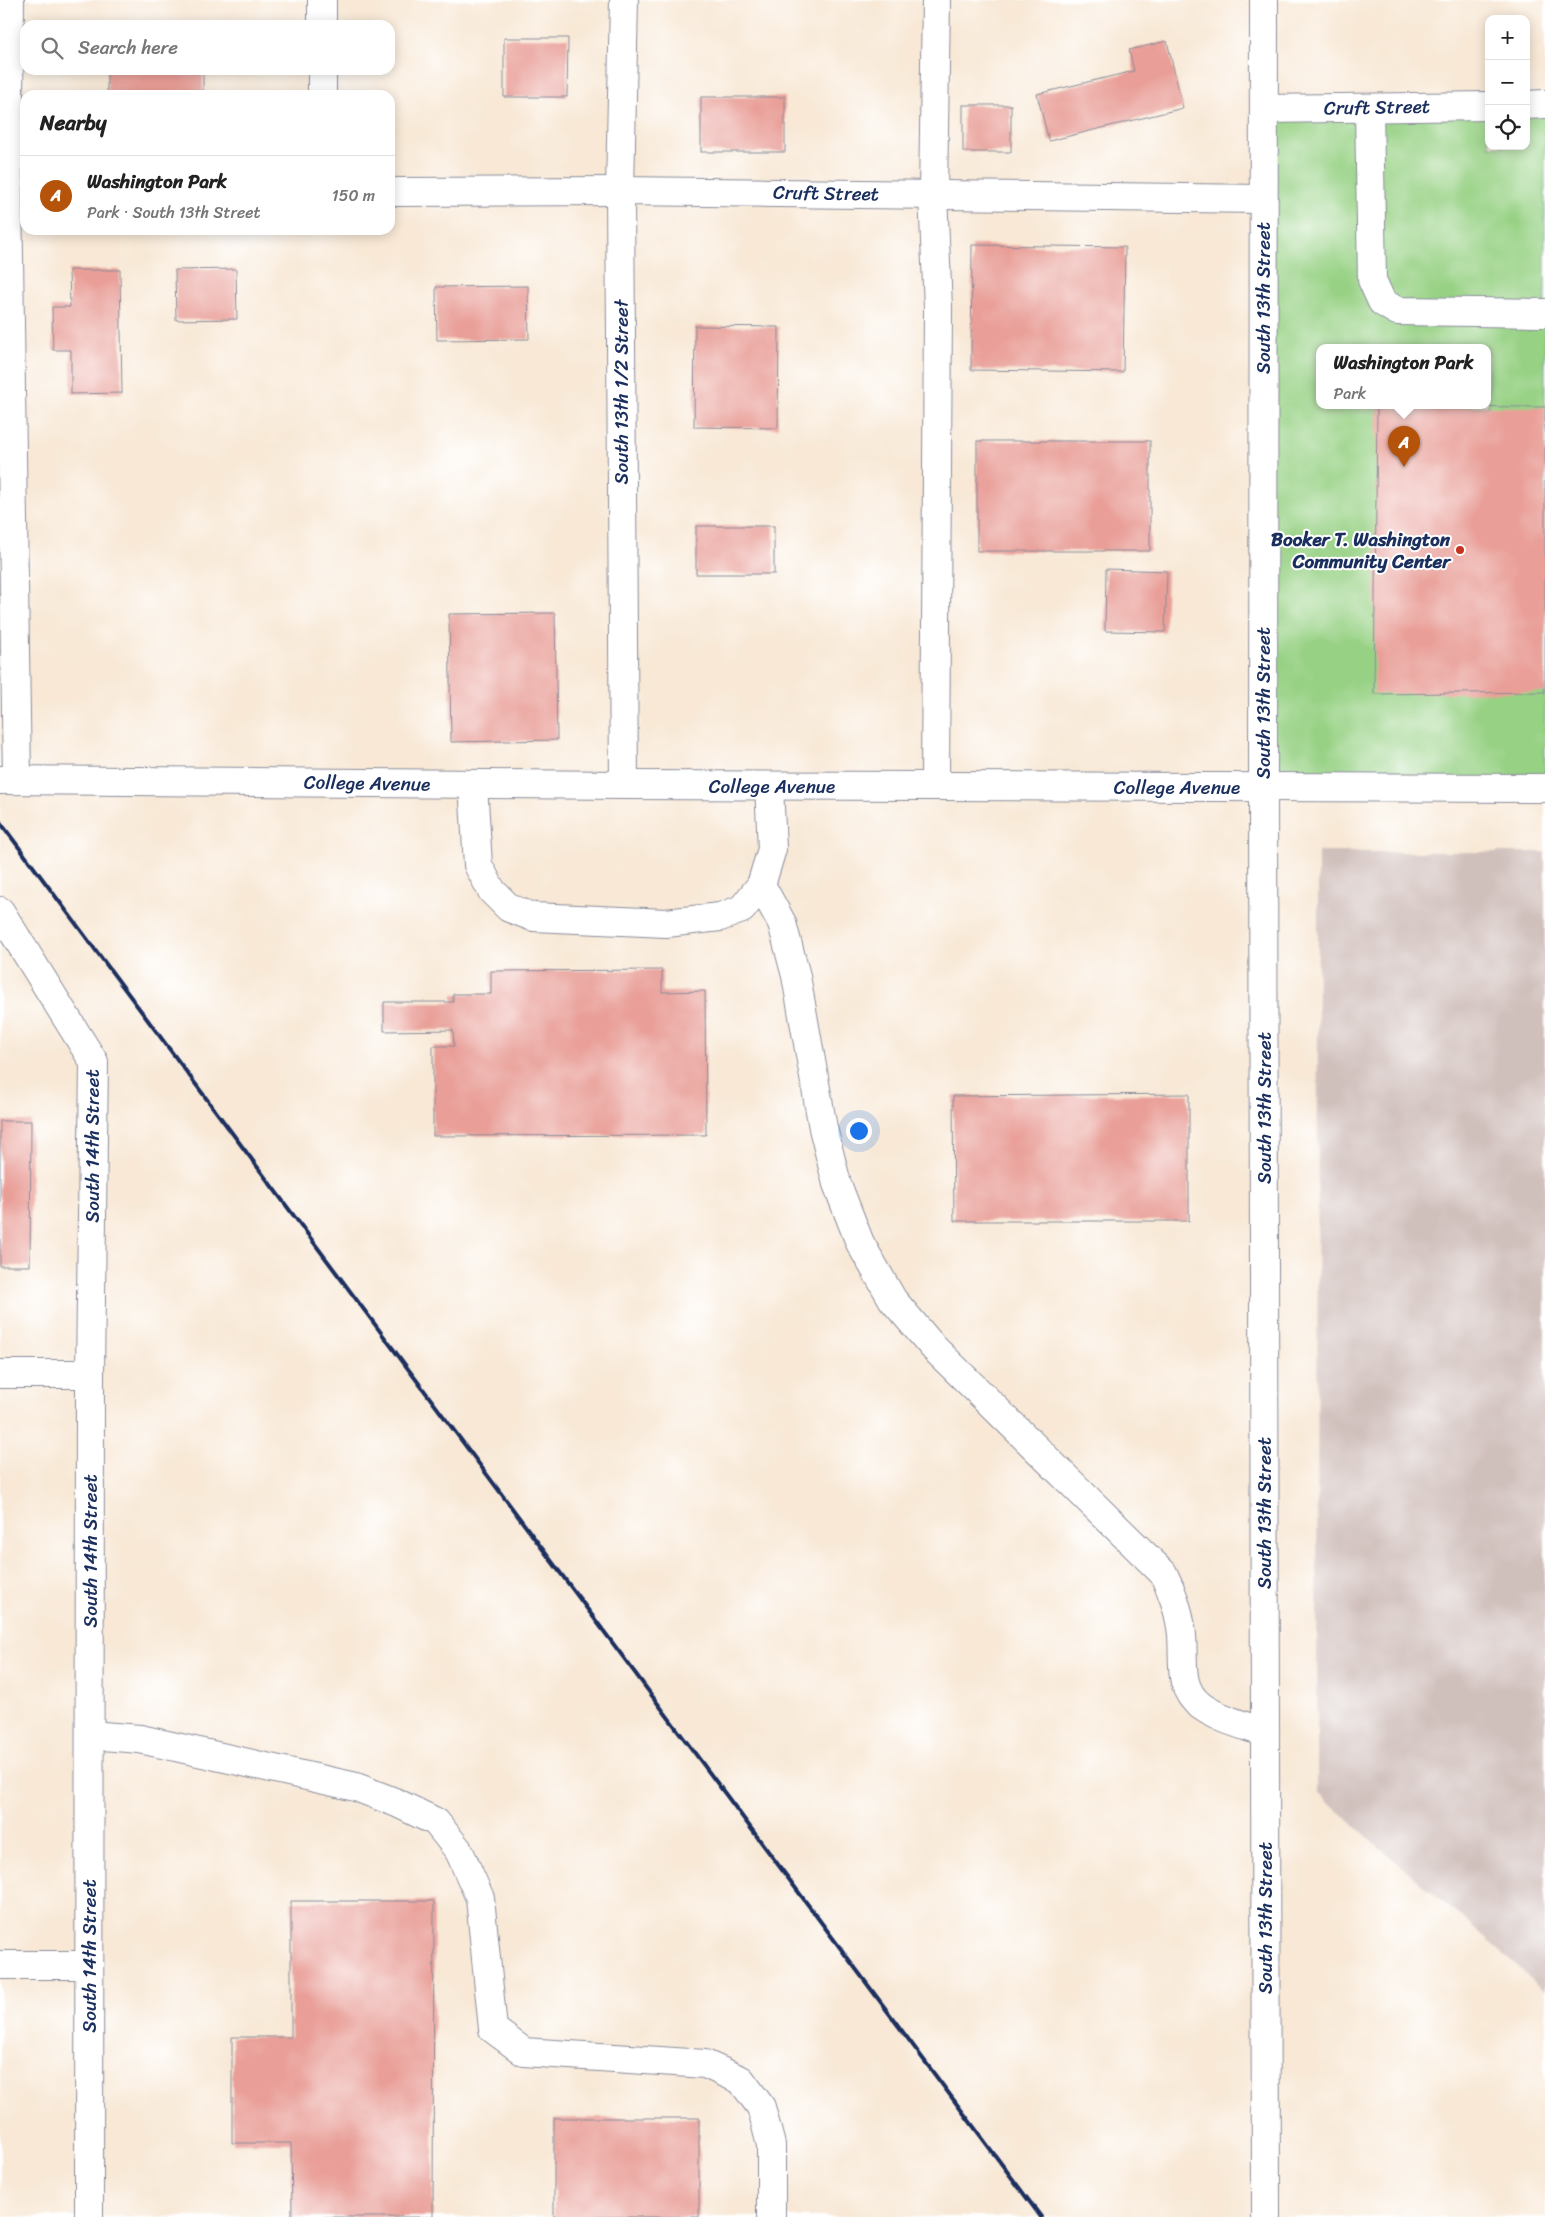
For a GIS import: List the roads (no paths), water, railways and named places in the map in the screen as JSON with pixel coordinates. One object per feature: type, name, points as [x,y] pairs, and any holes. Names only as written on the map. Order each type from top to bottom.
[{"type":"street","points":[[9,780],[17,194],[10,0]]},
{"type":"street","points":[[322,0],[322,20]]},
{"type":"street","name":"South 13th 1/2 Street","points":[[624,0],[620,191],[624,785]]},
{"type":"street","points":[[935,786],[938,307],[933,195],[936,0]]},
{"type":"street","name":"South 13th Street","points":[[1264,0],[1263,788],[1266,2217]]},
{"type":"street","points":[[322,75],[322,90]]},
{"type":"street","points":[[1530,105],[1545,104]]},
{"type":"street","name":"Cruft Street","points":[[1264,109],[1485,106]]},
{"type":"street","points":[[1369,108],[1372,280],[1382,302],[1396,311],[1545,313]]},
{"type":"street","name":"Cruft Street","points":[[395,192],[620,191],[1263,199]]},
{"type":"street","name":"College Avenue","points":[[9,780],[770,786],[1545,788]]},
{"type":"street","points":[[473,784],[478,865],[492,891],[509,908],[533,917],[666,923],[720,917],[742,909],[761,885],[772,849],[770,786]]},
{"type":"street","points":[[761,885],[782,923],[796,976],[823,1128],[837,1184],[860,1243],[893,1300],[934,1348],[1163,1572],[1176,1600],[1182,1630],[1182,1678],[1190,1693],[1200,1705],[1213,1713],[1265,1733]]},
{"type":"street","name":"South 14th Street","points":[[0,911],[94,1062],[90,1374],[89,2217]]},
{"type":"street","points":[[0,1374],[90,1374]]},
{"type":"street","points":[[90,1735],[159,1743],[356,1787],[397,1803],[436,1822],[460,1851],[480,1898],[493,2029],[524,2052],[705,2064],[741,2080],[762,2107],[771,2145],[771,2217]]},
{"type":"street","points":[[0,1966],[89,1965]]},
{"type":"railway","points":[[0,822],[1041,2217]]},
{"type":"place","name":"Washington Park","points":[[1404,467]]},
{"type":"place","name":"Booker T. Washington Community Center","points":[[1460,550]]}]
